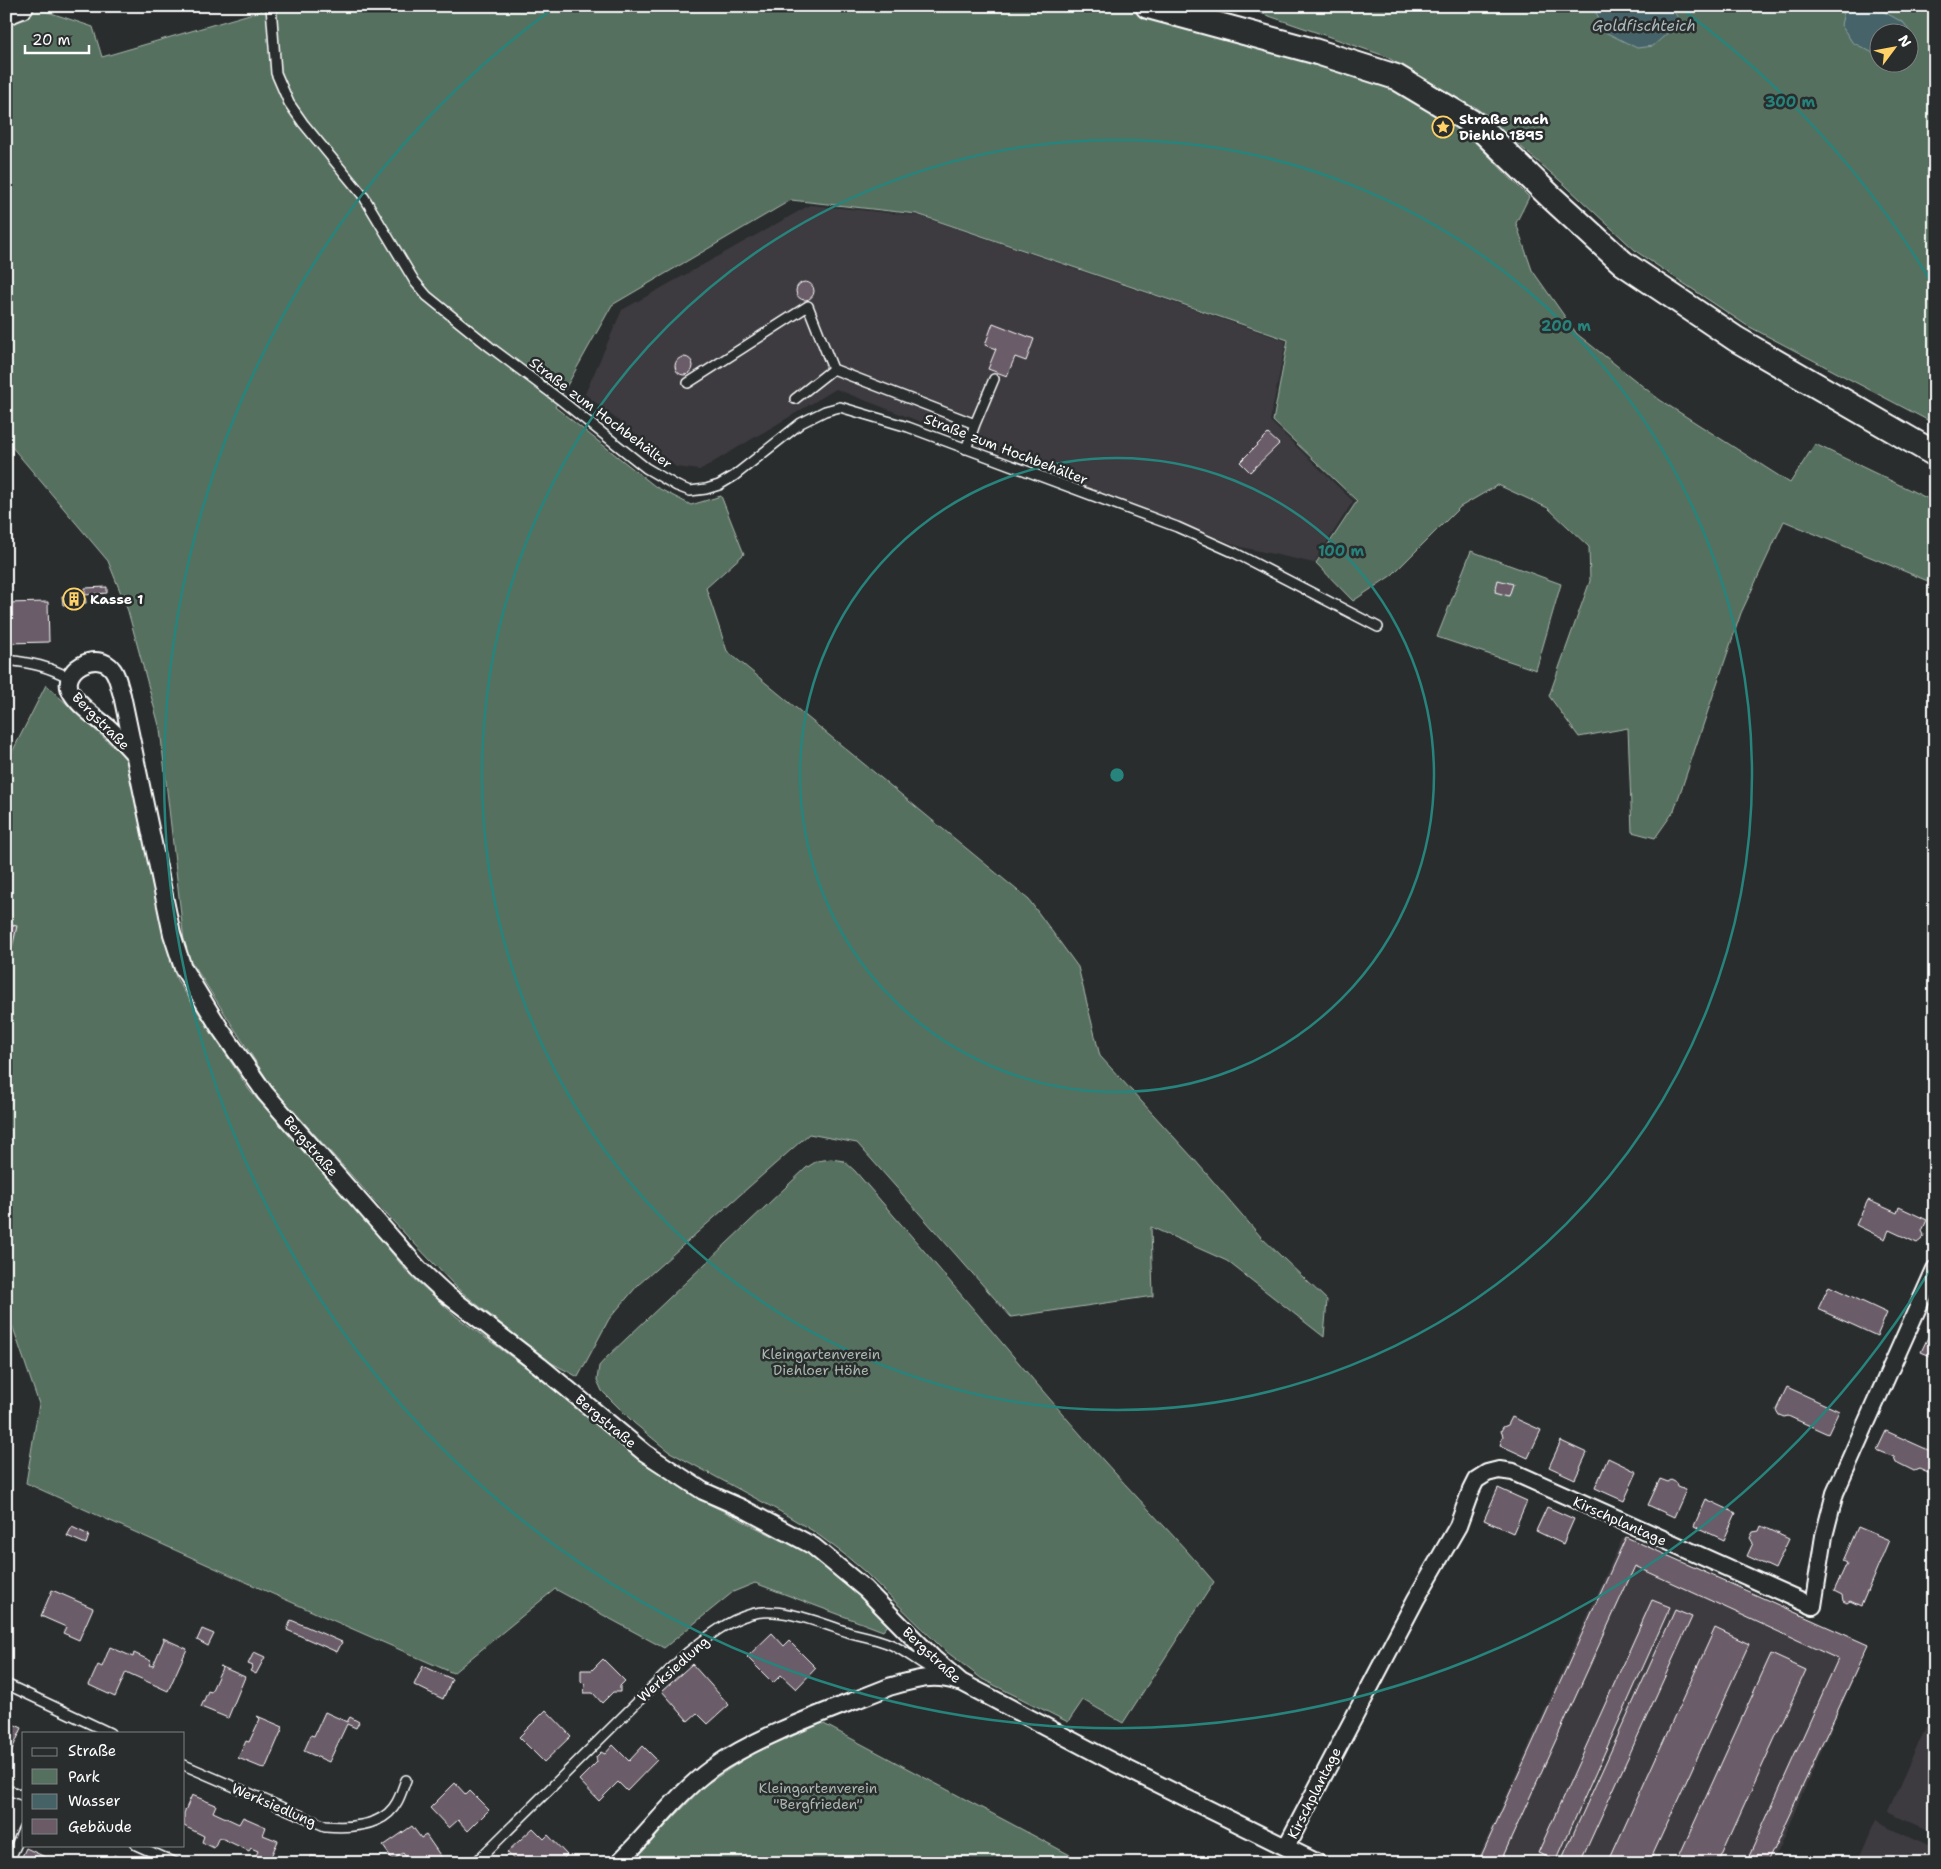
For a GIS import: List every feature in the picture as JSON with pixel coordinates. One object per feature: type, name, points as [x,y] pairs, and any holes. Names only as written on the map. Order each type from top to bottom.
[{"type":"main road","points":[[6,12],[21,6]]},
{"type":"main road","points":[[1148,6],[1314,51],[1396,77],[1478,126],[1552,198],[1623,263],[1736,339],[1935,454]]},
{"type":"street","name":"Bergstraße","points":[[134,754],[121,739],[81,705],[71,693],[68,682],[74,670],[83,663],[99,662],[107,664],[112,669],[122,695],[172,934],[183,968],[221,1030],[265,1094],[419,1269],[445,1294],[540,1366],[644,1453],[703,1491],[789,1532],[813,1546],[865,1589],[954,1680],[1114,1763],[1318,1863]]},
{"type":"street","name":"Kirschplantage","points":[[1286,1847],[1416,1599],[1458,1526],[1476,1480],[1487,1473],[1499,1470],[1513,1472],[1813,1606],[1824,1536],[1835,1493],[1935,1269]]},
{"type":"street","points":[[618,1863],[695,1782],[746,1746],[888,1687],[922,1678],[954,1680]]},
{"type":"lane","name":"Straße zum Hochbehälter","points":[[271,6],[276,73],[290,103],[303,123],[364,197],[415,282],[427,296],[490,347],[646,468],[677,486],[690,492],[706,490],[734,476],[801,423],[825,411],[840,407],[908,427],[1177,527],[1262,567],[1378,627]]},
{"type":"lane","points":[[688,383],[808,306],[833,369],[975,424]]},
{"type":"lane","points":[[795,398],[833,369]]},
{"type":"lane","points":[[966,449],[994,379]]},
{"type":"lane","points":[[6,660],[51,668],[70,678]]},
{"type":"lane","name":"Werksiedlung","points":[[475,1863],[686,1654],[712,1633],[750,1614],[762,1612],[785,1614],[892,1644],[927,1668],[954,1680]]},
{"type":"lane","points":[[6,1684],[108,1732]]},
{"type":"lane","name":"Werksiedlung","points":[[185,1765],[325,1826],[345,1827],[374,1821],[396,1804],[406,1780]]},
{"type":"lane","points":[[6,1788],[22,1795]]},
{"type":"lane","points":[[8,1863],[22,1832]]},
{"type":"lane","points":[[138,1846],[176,1863]]},
{"type":"shaded area","points":[[810,205],[919,216],[1286,341],[1270,421],[1353,501],[1314,563],[1241,547],[836,389],[700,470],[676,467],[585,394],[622,310]]},
{"type":"shaded area","points":[[1623,1537],[1868,1645],[1772,1863],[1476,1863]]},
{"type":"shaded area","points":[[1935,1707],[1935,1833],[1888,1812]]},
{"type":"shaded area","points":[[1876,1821],[1935,1850],[1935,1863],[1858,1863]]},
{"type":"green space","points":[[262,6],[1165,6],[1391,83],[1465,132],[1529,197],[1516,223],[1532,270],[1577,334],[1660,400],[1790,483],[1815,444],[1935,502],[1935,584],[1784,521],[1741,613],[1674,811],[1655,838],[1632,832],[1628,728],[1579,737],[1549,696],[1590,581],[1589,547],[1548,508],[1498,485],[1460,507],[1392,575],[1353,601],[1316,563],[1357,501],[1273,421],[1288,340],[917,214],[791,200],[612,305],[555,407],[656,487],[691,505],[721,496],[744,554],[706,588],[727,651],[1029,900],[1078,967],[1100,1056],[1193,1158],[1261,1237],[1327,1300],[1324,1337],[1227,1261],[1151,1227],[1153,1296],[1011,1317],[857,1143],[809,1134],[638,1285],[609,1319],[578,1377],[546,1360],[458,1289],[387,1215],[272,1087],[187,955],[170,960],[177,980],[250,1091],[369,1225],[409,1274],[457,1317],[532,1372],[642,1462],[707,1503],[807,1553],[856,1592],[889,1624],[883,1631],[755,1583],[733,1592],[664,1648],[555,1589],[453,1673],[26,1483],[39,1404],[6,1307],[6,764],[46,685],[127,759],[170,955],[185,950],[160,729],[128,611],[108,561],[6,440],[6,19],[36,8],[93,27],[102,57],[260,11]]},
{"type":"green space","points":[[1240,6],[1935,6],[1935,424],[1746,325],[1637,252],[1566,186],[1474,106],[1471,107],[1385,56]]},
{"type":"green space","points":[[1471,551],[1561,584],[1536,670],[1437,637]]},
{"type":"green space","name":"Kleingartenverein Diehloer Höhe","points":[[831,1159],[844,1161],[855,1171],[1094,1450],[1214,1582],[1123,1723],[1083,1700],[1068,1722],[982,1679],[943,1649],[865,1572],[844,1554],[813,1531],[781,1512],[668,1451],[634,1423],[602,1391],[597,1380],[599,1366],[607,1357],[806,1168],[817,1161]]},
{"type":"green space","name":"Kleingartenverein \"Bergfrieden\"","points":[[822,1723],[1085,1863],[630,1863],[704,1786],[752,1754]]},
{"type":"water","name":"Goldfischteich","points":[[1599,6],[1671,6],[1680,22],[1653,46],[1637,48],[1605,32],[1595,10]]},
{"type":"water","points":[[1855,6],[1877,8],[1902,22],[1868,22],[1868,50],[1852,42],[1841,25],[1844,12]]},
{"type":"building","points":[[805,282],[811,285],[814,291],[811,297],[805,300],[799,297],[796,291],[799,285]]},
{"type":"building","points":[[993,323],[1034,339],[1026,361],[1015,357],[1007,376],[988,369],[996,349],[985,345]]},
{"type":"building","points":[[684,357],[690,360],[693,366],[690,372],[684,375],[678,372],[675,366],[678,360]]},
{"type":"building","points":[[1268,434],[1279,444],[1250,472],[1240,462]]},
{"type":"building","points":[[1498,580],[1513,584],[1509,596],[1495,592]]},
{"type":"building","points":[[107,587],[107,593],[85,595],[85,588]]},
{"type":"building","name":"Kasse 1","points":[[85,595],[86,603],[63,605],[62,596]]},
{"type":"building","points":[[48,602],[49,642],[6,643],[6,603]]},
{"type":"building","points":[[6,924],[17,926],[12,948],[6,947]]},
{"type":"building","points":[[1868,1200],[1897,1213],[1899,1207],[1927,1220],[1922,1231],[1924,1235],[1922,1239],[1917,1243],[1889,1230],[1885,1239],[1856,1225]]},
{"type":"building","points":[[1829,1286],[1887,1313],[1877,1336],[1818,1309]]},
{"type":"building","points":[[1930,1333],[1935,1335],[1935,1358],[1921,1352]]},
{"type":"building","points":[[1787,1387],[1839,1411],[1828,1434],[1788,1416],[1779,1415],[1776,1410]]},
{"type":"building","points":[[1512,1417],[1541,1430],[1528,1458],[1500,1445],[1503,1436],[1501,1431],[1503,1427],[1508,1425]]},
{"type":"building","points":[[1886,1431],[1935,1453],[1935,1476],[1919,1469],[1914,1471],[1896,1462],[1894,1457],[1877,1450]]},
{"type":"building","points":[[1561,1441],[1587,1453],[1575,1479],[1549,1467]]},
{"type":"building","points":[[1608,1458],[1637,1472],[1624,1501],[1595,1488]]},
{"type":"building","points":[[1660,1479],[1668,1482],[1671,1480],[1677,1483],[1678,1487],[1686,1490],[1674,1517],[1648,1505]]},
{"type":"building","points":[[1498,1488],[1527,1501],[1513,1533],[1484,1520]]},
{"type":"building","points":[[1706,1499],[1736,1513],[1724,1540],[1694,1526]]},
{"type":"building","points":[[1547,1507],[1574,1519],[1563,1544],[1536,1531]]},
{"type":"building","points":[[1761,1526],[1789,1539],[1775,1569],[1747,1556],[1753,1543],[1750,1538],[1753,1532],[1759,1531]]},
{"type":"building","points":[[72,1527],[89,1535],[86,1544],[67,1536]]},
{"type":"building","points":[[1858,1527],[1889,1540],[1861,1606],[1850,1601],[1847,1603],[1843,1601],[1842,1595],[1834,1591],[1847,1563],[1843,1561]]},
{"type":"building","points":[[1626,1537],[1868,1645],[1767,1863],[1746,1863],[1838,1659],[1635,1566],[1500,1863],[1478,1863]]},
{"type":"building","points":[[52,1590],[93,1608],[79,1640],[63,1633],[66,1627],[41,1616]]},
{"type":"building","points":[[1652,1600],[1670,1607],[1556,1861],[1538,1853]]},
{"type":"building","points":[[1675,1610],[1692,1617],[1580,1863],[1560,1863]]},
{"type":"building","points":[[291,1620],[342,1642],[337,1652],[287,1630]]},
{"type":"building","points":[[1715,1628],[1749,1644],[1649,1863],[1608,1863]]},
{"type":"building","points":[[202,1629],[214,1634],[208,1646],[197,1640]]},
{"type":"building","points":[[772,1633],[784,1646],[789,1641],[816,1668],[796,1689],[781,1675],[773,1683],[747,1657]]},
{"type":"building","points":[[163,1638],[187,1649],[168,1691],[126,1672],[115,1697],[89,1685],[98,1665],[102,1667],[110,1647],[133,1657],[134,1653],[151,1661],[149,1665],[153,1666],[164,1640]]},
{"type":"building","points":[[254,1652],[265,1657],[256,1674],[250,1671],[253,1666],[248,1664]]},
{"type":"building","points":[[1771,1654],[1806,1670],[1718,1863],[1676,1863]]},
{"type":"building","points":[[603,1659],[625,1681],[620,1686],[620,1692],[613,1692],[602,1703],[593,1693],[584,1693],[585,1685],[581,1681],[581,1670],[592,1670]]},
{"type":"building","points":[[692,1664],[729,1705],[708,1724],[697,1713],[688,1721],[662,1691]]},
{"type":"building","points":[[220,1666],[245,1677],[228,1718],[201,1707],[208,1691],[211,1692],[222,1668]]},
{"type":"building","points":[[423,1666],[452,1679],[443,1699],[414,1685]]},
{"type":"building","points":[[546,1710],[571,1736],[544,1762],[519,1737]]},
{"type":"building","points":[[325,1712],[347,1722],[350,1717],[359,1722],[356,1728],[347,1724],[329,1762],[304,1751],[311,1735],[314,1736]]},
{"type":"building","points":[[257,1716],[283,1727],[265,1769],[238,1758],[246,1741],[249,1742],[260,1719]]},
{"type":"building","points":[[6,1721],[22,1728],[8,1758],[6,1758]]},
{"type":"building","points":[[613,1745],[629,1761],[643,1746],[657,1760],[627,1791],[618,1782],[599,1801],[579,1780],[597,1762],[596,1757],[601,1752],[605,1754]]},
{"type":"building","points":[[455,1783],[466,1795],[470,1791],[489,1810],[468,1831],[458,1820],[449,1828],[430,1808]]},
{"type":"building","points":[[192,1795],[216,1805],[213,1812],[239,1824],[243,1817],[266,1827],[263,1835],[278,1841],[268,1863],[253,1863],[258,1851],[251,1848],[249,1851],[219,1837],[214,1848],[202,1842],[204,1836],[185,1826],[185,1811]]},
{"type":"building","points":[[412,1826],[421,1838],[426,1835],[442,1858],[434,1863],[410,1863],[403,1853],[393,1860],[383,1846]]},
{"type":"building","points":[[533,1828],[544,1839],[548,1835],[567,1855],[559,1863],[517,1863],[507,1852]]},
{"type":"building","points":[[26,1848],[58,1863],[19,1863]]},
{"type":"building","points":[[114,1855],[131,1863],[111,1863]]},
{"type":"building","points":[[311,1856],[336,1861],[336,1863],[309,1863]]},
{"type":"place","name":"Straße nach Diehlo 1895","points":[[1443,127]]},
{"type":"place","name":"Kasse 1","points":[[74,599]]}]
